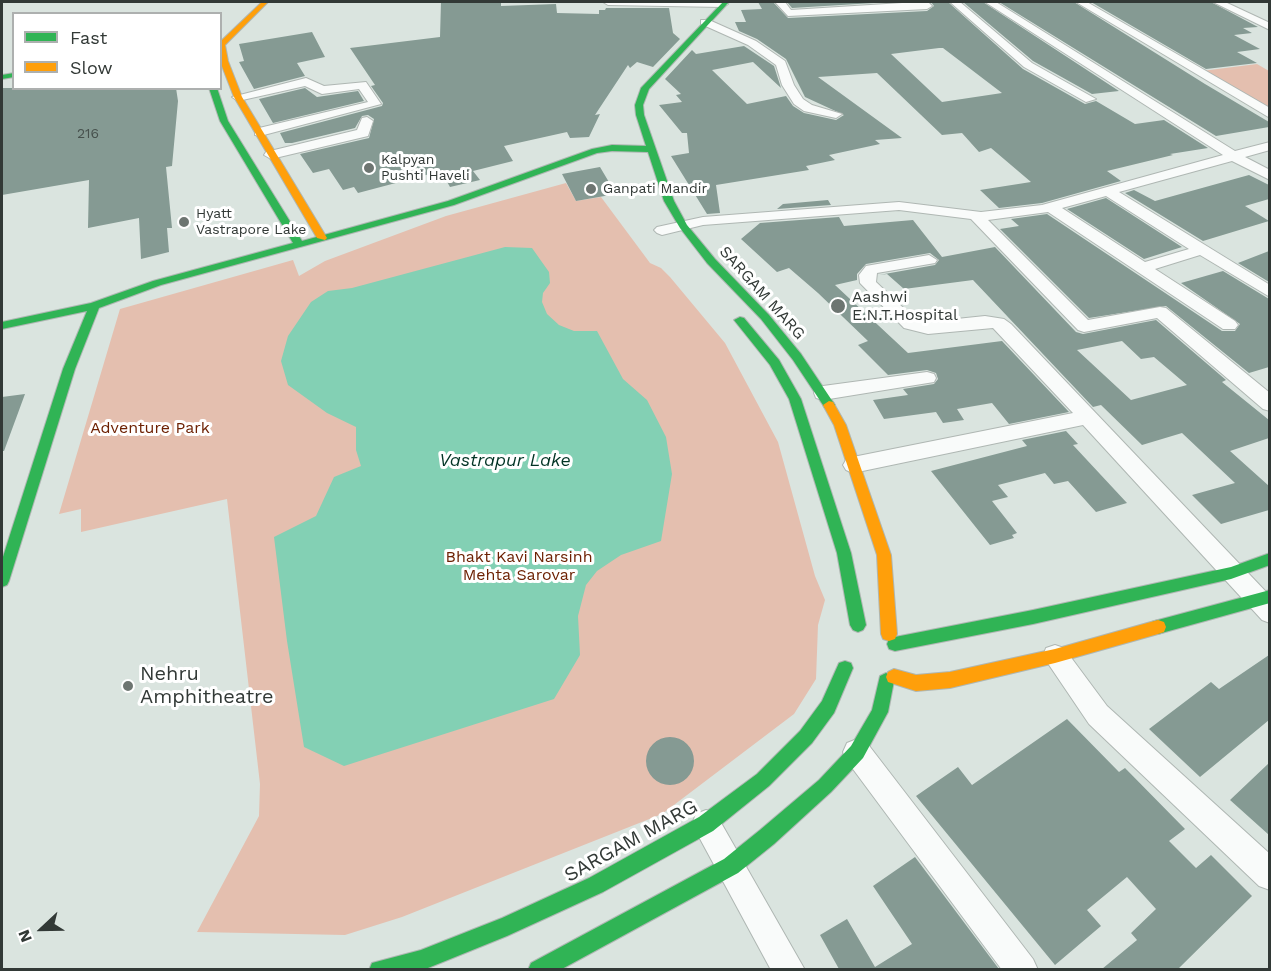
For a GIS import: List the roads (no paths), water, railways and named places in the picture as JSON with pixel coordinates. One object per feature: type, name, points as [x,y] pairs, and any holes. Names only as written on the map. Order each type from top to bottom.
[{"type":"street","points":[[222,29],[254,2]]},
{"type":"street","points":[[222,44],[265,2]]},
{"type":"street","points":[[609,2],[719,3]]},
{"type":"street","points":[[780,2],[788,13],[853,6],[927,6],[923,2]]},
{"type":"street","points":[[955,2],[1028,65],[1090,99]]},
{"type":"street","points":[[990,2],[1234,157],[1269,176]]},
{"type":"street","points":[[1082,2],[1269,114]]},
{"type":"street","points":[[1218,2],[1269,27]]},
{"type":"street","points":[[633,154],[627,105],[634,87],[675,40],[719,3]]},
{"type":"street","name":"SARGAM MARG","points":[[719,3],[640,97],[640,115],[669,201],[682,226],[711,261],[765,317],[823,393],[823,427],[844,553],[873,631]]},
{"type":"street","points":[[705,22],[752,43],[781,63],[788,85],[798,101],[808,108],[836,114]]},
{"type":"street","points":[[222,50],[238,97],[260,132],[271,155],[302,200],[322,237]]},
{"type":"street","points":[[238,97],[306,82],[322,90],[362,86],[375,105],[260,132]]},
{"type":"street","points":[[214,90],[225,121],[299,244]]},
{"type":"street","points":[[271,155],[363,133],[367,122]]},
{"type":"street","points":[[660,225],[682,226],[703,221],[899,206],[975,215],[1050,207],[1269,146]]},
{"type":"street","points":[[2,325],[94,306],[157,283],[451,203],[556,167],[595,151],[612,148],[633,154]]},
{"type":"street","points":[[556,167],[651,151]]},
{"type":"street","points":[[1108,192],[1269,292]]},
{"type":"street","points":[[1050,207],[1229,325]]},
{"type":"street","points":[[975,215],[1084,326],[1160,312],[1265,394]]},
{"type":"street","points":[[660,225],[675,246]]},
{"type":"street","points":[[1142,268],[1201,250]]},
{"type":"street","points":[[929,261],[872,269],[867,275],[868,283],[910,324],[928,328],[985,321],[998,323],[1231,573],[1266,603]]},
{"type":"street","name":"SARGAM MARG","points":[[727,305],[775,363],[795,399],[823,427],[853,465],[884,555],[873,631]]},
{"type":"street","points":[[2,581],[69,369],[94,306]]},
{"type":"street","points":[[823,393],[927,378]]},
{"type":"street","points":[[853,465],[1088,417]]},
{"type":"street","points":[[873,631],[988,627],[1231,573],[1269,559]]},
{"type":"street","points":[[838,654],[846,668],[864,680],[890,679],[916,683],[950,680],[1266,603]]},
{"type":"street","points":[[537,969],[620,928],[730,866],[825,786],[857,752],[880,712],[890,679],[901,661],[873,631]]},
{"type":"street","points":[[1055,656],[1098,715],[1269,875]]},
{"type":"street","name":"SARGAM MARG","points":[[379,969],[421,960],[507,926],[596,885],[706,824],[763,780],[806,737],[828,707],[846,668]]},
{"type":"street","points":[[857,752],[1022,969]]},
{"type":"street","points":[[706,824],[789,969]]},
{"type":"water","name":"Vastrapur Lake","points":[[505,247],[532,248],[549,272],[550,283],[543,293],[542,302],[547,314],[559,325],[574,331],[597,331],[623,379],[647,400],[666,437],[672,474],[661,541],[621,555],[597,571],[586,585],[578,616],[580,655],[554,699],[344,766],[304,747],[287,641],[274,537],[316,516],[334,477],[361,466],[356,450],[356,427],[327,413],[288,385],[281,361],[288,336],[311,302],[328,291],[352,288]]},
{"type":"place","name":"Kalpyan Pushti Haveli","points":[[369,168]]},
{"type":"place","name":"Ganpati Mandir","points":[[591,189]]},
{"type":"place","name":"Hyatt Vastrapore Lake","points":[[184,222]]},
{"type":"place","name":"Aashwi E.N.T.Hospital","points":[[838,306]]},
{"type":"place","name":"Nehru Amphitheatre","points":[[128,686]]},
{"type":"park label","name":"Adventure Park","points":[[150,428]]},
{"type":"park label","name":"Bhakt Kavi Narsinh Mehta Sarovar","points":[[519,566]]}]
